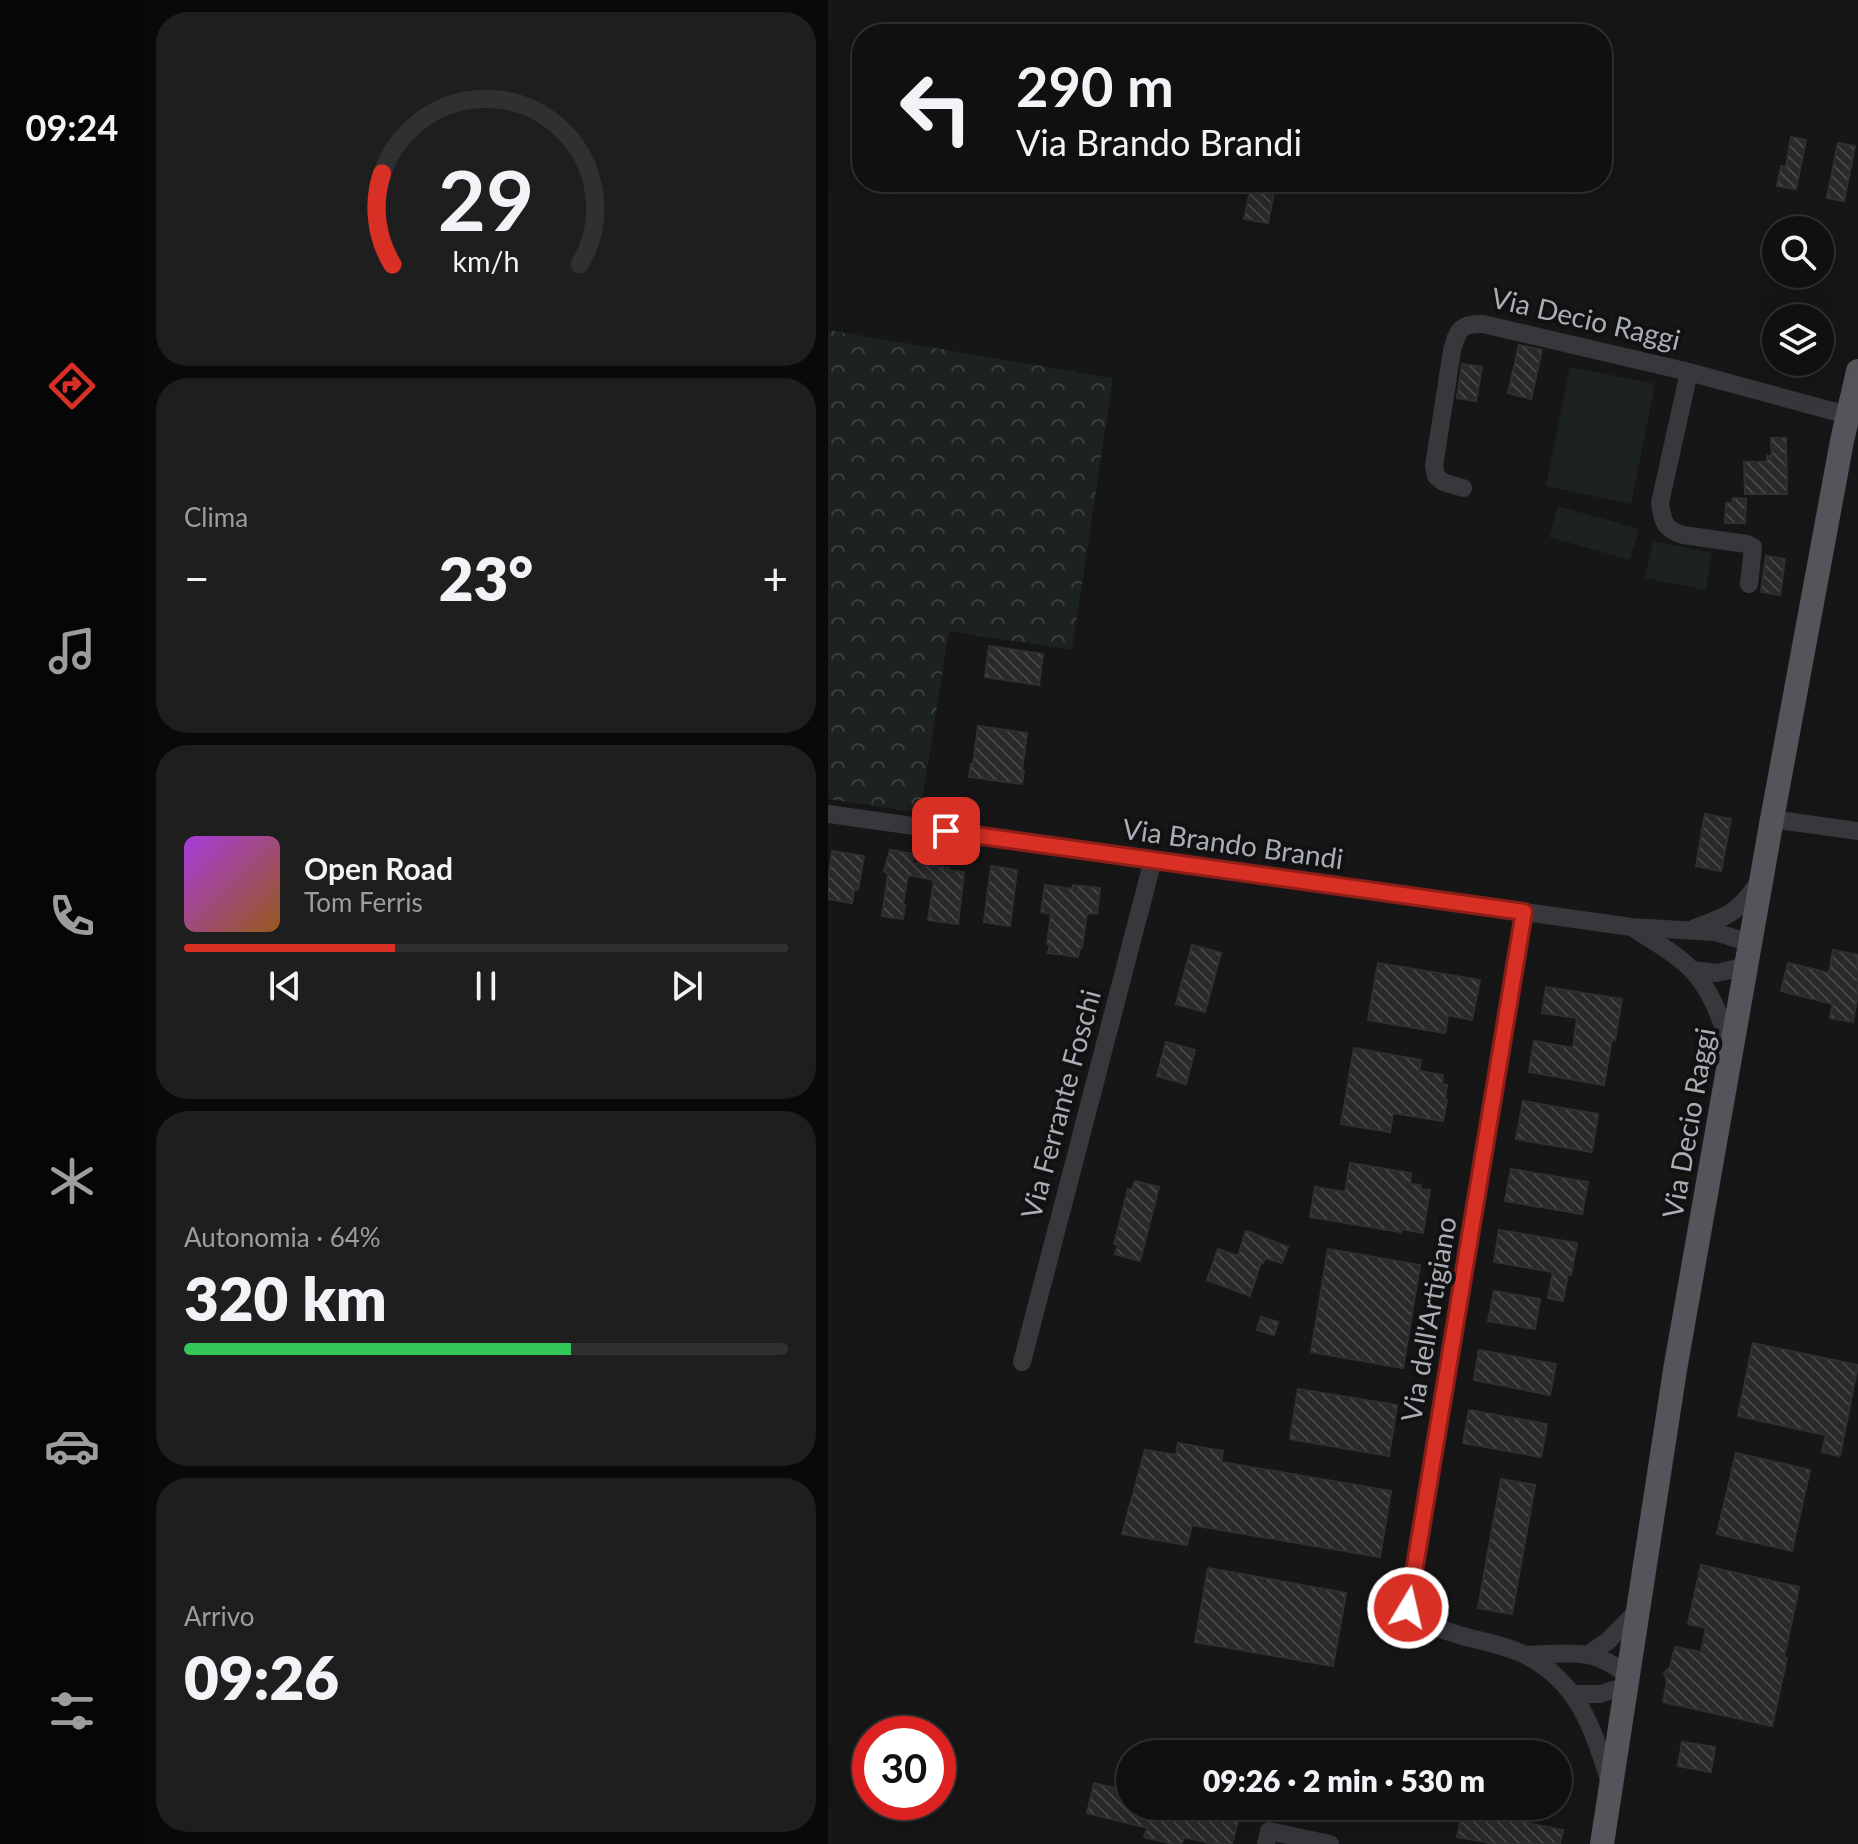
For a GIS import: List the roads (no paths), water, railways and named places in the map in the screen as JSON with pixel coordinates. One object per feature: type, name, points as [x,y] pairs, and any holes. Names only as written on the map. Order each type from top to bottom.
[{"type":"main road","name":"Via Decio Raggi","points":[[1602,1844],[1675,1370],[1761,879],[1847,415],[1858,371]]},
{"type":"street","name":"Via Decio Raggi","points":[[1463,488],[1443,482],[1436,476],[1434,466],[1452,351],[1463,326],[1472,323],[1689,372],[1847,415]]},
{"type":"street","name":"Via Decio Raggi","points":[[1689,372],[1660,503],[1662,518],[1673,532],[1753,547],[1749,584]]},
{"type":"street","name":"Via Brando Brandi","points":[[828,814],[1631,927],[1727,935],[1748,955]]},
{"type":"street","points":[[1772,819],[1858,831]]},
{"type":"street","name":"Via Ferrante Foschi","points":[[1022,1362],[1153,860]]},
{"type":"street","name":"Via Brando Brandi","points":[[1691,930],[1727,917],[1743,905],[1761,879]]},
{"type":"street","name":"Via dell'Artigiano","points":[[1524,912],[1408,1608],[1439,1628],[1526,1655],[1589,1654],[1609,1662],[1627,1680]]},
{"type":"street","name":"Via Brando Brandi","points":[[1631,927],[1693,970],[1712,999],[1731,1049]]},
{"type":"street","points":[[1693,970],[1717,973],[1748,955]]},
{"type":"street","points":[[1589,1654],[1608,1641],[1637,1611]]},
{"type":"street","name":"Via dell'Artigiano","points":[[1526,1655],[1574,1694],[1591,1727],[1611,1785]]},
{"type":"street","points":[[1574,1694],[1600,1694],[1627,1680]]},
{"type":"street","points":[[1268,1837],[1330,1844]]}]
